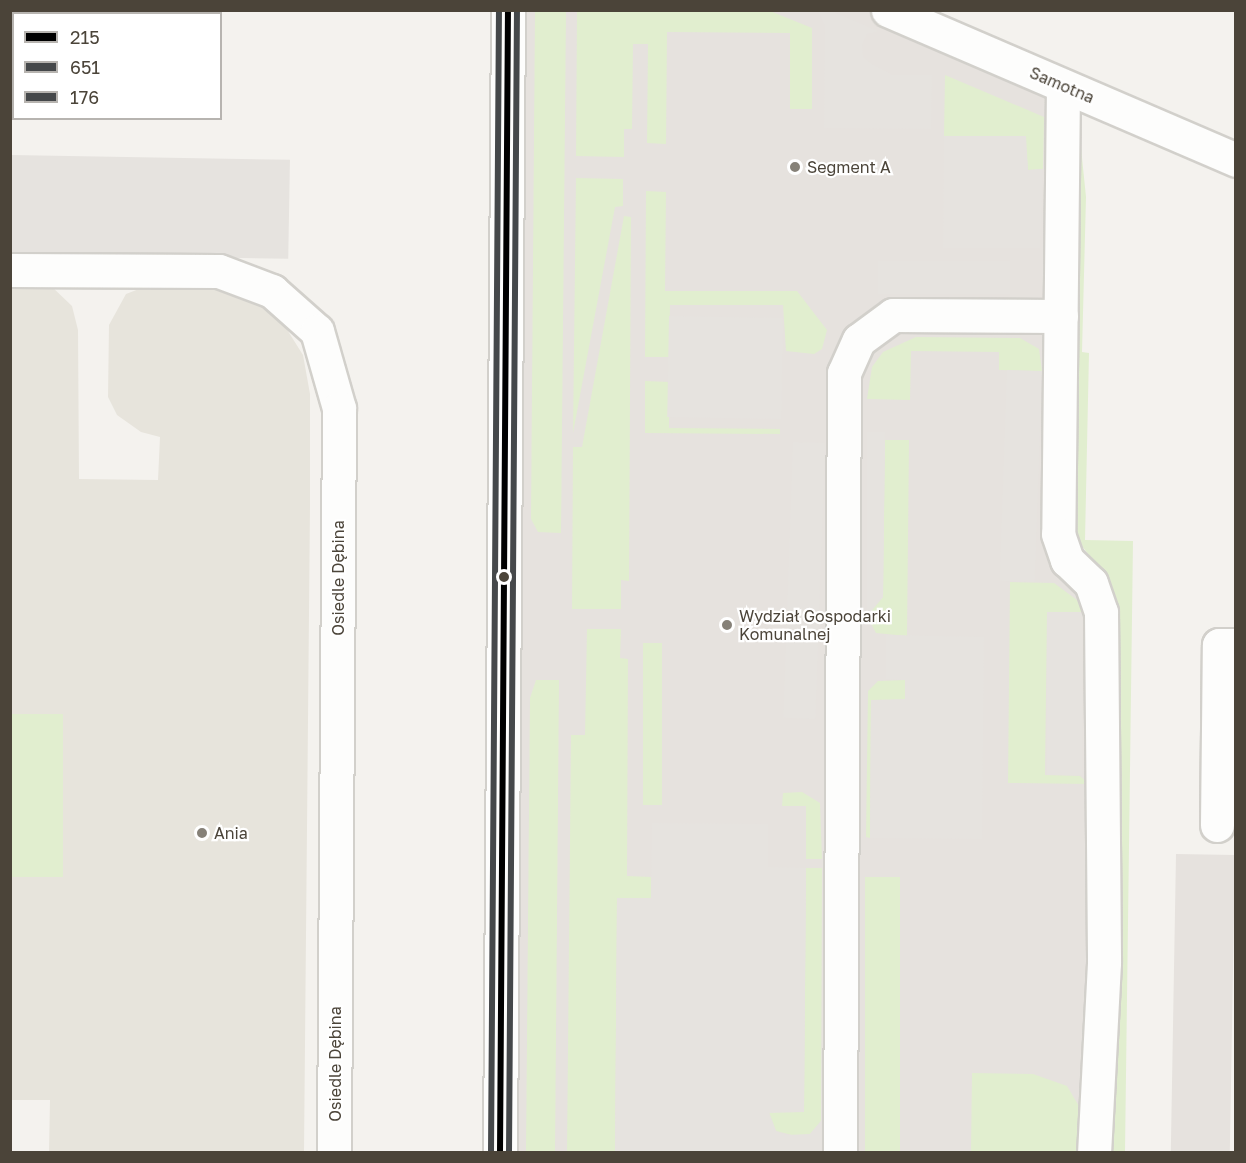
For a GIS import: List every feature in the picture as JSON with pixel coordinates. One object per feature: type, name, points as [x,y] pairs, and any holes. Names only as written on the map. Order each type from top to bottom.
[{"type":"street","points":[[500,1152],[508,10]]},
{"type":"street","name":"Samotna","points":[[888,10],[1236,160]]},
{"type":"street","points":[[1063,86],[1058,534],[1066,560],[1091,583],[1101,612],[1104,963],[1094,1152]]},
{"type":"street","name":"Osiedle Dębina","points":[[10,270],[219,271],[272,291],[317,331],[339,408],[334,1152]]},
{"type":"street","points":[[840,1152],[844,373],[860,340],[893,315],[1061,316]]},
{"type":"street","points":[[1217,825],[1219,645],[1236,645]]},
{"type":"shaded area","points":[[508,11],[888,11],[1063,86],[1058,534],[1091,583],[1094,1152],[500,1152]]},
{"type":"shaded area","points":[[818,11],[831,11],[878,31],[867,34],[862,45],[863,57],[872,64],[892,75],[932,75],[931,129],[824,128],[825,26]]},
{"type":"shaded area","points":[[944,136],[1026,136],[1028,170],[1043,169],[1040,248],[943,248]]},
{"type":"shaded area","points":[[11,155],[290,160],[288,259],[10,254]]},
{"type":"shaded area","points":[[878,261],[1010,261],[1010,294],[878,294]]},
{"type":"shaded area","points":[[11,282],[50,285],[72,306],[78,330],[79,479],[158,480],[160,437],[141,432],[117,415],[108,397],[109,325],[126,294],[152,284],[218,288],[264,308],[286,328],[303,355],[310,394],[304,1152],[49,1152],[50,1100],[11,1100]]},
{"type":"shaded area","points":[[669,316],[783,318],[781,419],[667,417]]},
{"type":"shaded area","points":[[1007,370],[1042,371],[1035,582],[1000,581]]},
{"type":"shaded area","points":[[867,432],[885,432],[883,597],[867,616]]},
{"type":"shaded area","points":[[793,442],[825,443],[815,719],[783,718]]},
{"type":"shaded area","points":[[1047,612],[1082,612],[1082,775],[1047,775]]},
{"type":"shaded area","points":[[886,635],[984,637],[982,839],[870,838],[871,700],[905,699],[905,680],[886,679]]},
{"type":"shaded area","points":[[652,823],[768,824],[768,867],[806,868],[804,1112],[769,1113],[776,1131],[786,1135],[810,1134],[821,1121],[821,1152],[615,1152],[617,898],[651,898]]},
{"type":"shaded area","points":[[1176,854],[1235,855],[1230,1152],[1171,1152]]},
{"type":"green space","points":[[535,11],[566,11],[561,533],[538,532],[531,519]]},
{"type":"green space","points":[[577,11],[770,11],[812,28],[812,109],[790,109],[790,33],[667,32],[666,144],[647,143],[648,44],[633,44],[632,129],[624,129],[624,157],[576,156]]},
{"type":"green space","points":[[945,75],[1044,117],[1043,169],[1028,170],[1025,136],[944,136]]},
{"type":"green space","points":[[1080,138],[1086,197],[1082,352],[1089,353],[1085,540],[1133,541],[1125,1152],[1112,1152],[1120,613],[1109,580],[1077,540]]},
{"type":"green space","points":[[576,178],[623,179],[623,206],[615,207],[573,433]]},
{"type":"green space","points":[[646,191],[666,192],[665,291],[797,291],[827,330],[822,349],[814,354],[786,351],[783,305],[670,305],[669,357],[645,357]]},
{"type":"green space","points":[[624,216],[631,217],[629,581],[621,580],[621,609],[572,609],[573,447],[582,447]]},
{"type":"green space","points":[[916,337],[1020,338],[1039,349],[1042,371],[999,370],[999,352],[911,351],[910,400],[867,399],[872,367],[883,352]]},
{"type":"green space","points":[[645,381],[669,382],[669,428],[780,429],[780,434],[645,433]]},
{"type":"green space","points":[[885,440],[909,440],[907,636],[876,633],[867,616],[883,597]]},
{"type":"green space","points":[[1010,582],[1054,583],[1077,600],[1082,612],[1047,612],[1045,775],[1080,776],[1089,784],[1008,783]]},
{"type":"green space","points":[[587,629],[621,629],[620,658],[628,659],[627,876],[651,877],[651,898],[617,898],[615,1152],[567,1152],[571,735],[585,735]]},
{"type":"green space","points":[[643,643],[662,643],[662,805],[643,805]]},
{"type":"green space","points":[[536,680],[559,680],[555,1152],[526,1152],[530,698]]},
{"type":"green space","points":[[905,680],[905,700],[871,700],[870,838],[866,837],[868,691],[878,681]]},
{"type":"green space","points":[[10,714],[63,714],[63,877],[10,877]]},
{"type":"green space","points":[[802,792],[820,803],[822,859],[806,859],[806,806],[782,806],[783,793]]},
{"type":"green space","points":[[806,868],[822,868],[821,1121],[810,1134],[800,1137],[776,1131],[769,1112],[804,1112]]},
{"type":"green space","points":[[865,877],[900,877],[900,1152],[865,1152]]},
{"type":"green space","points":[[972,1073],[1033,1074],[1067,1086],[1083,1113],[1083,1152],[971,1152]]},
{"type":"transit line","name":"176","points":[[491,1152],[499,10]]},
{"type":"transit line","name":"215","points":[[500,1152],[508,10]]},
{"type":"transit line","name":"651","points":[[509,1152],[517,10]]},
{"type":"place","name":"Segment A","points":[[795,167]]},
{"type":"place","name":"Wydział Gospodarki Komunalnej","points":[[727,625]]},
{"type":"place","name":"Ania","points":[[202,833]]}]
